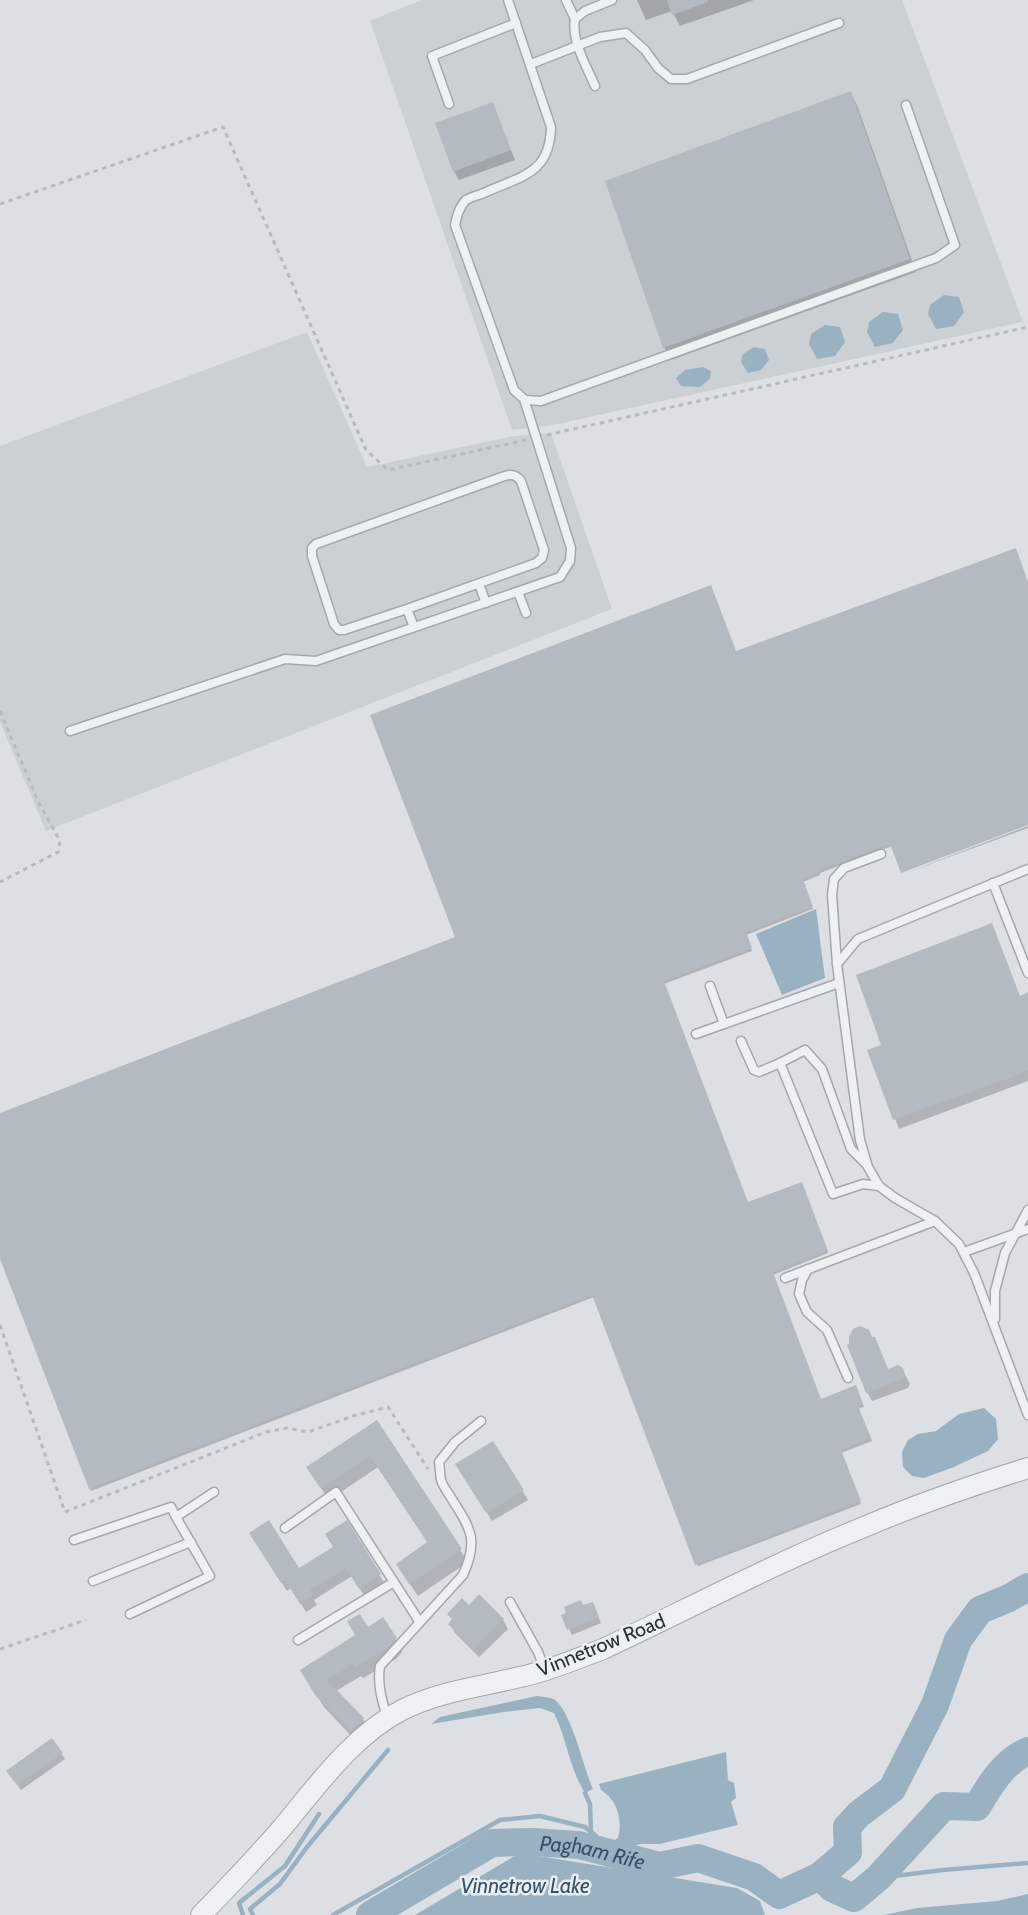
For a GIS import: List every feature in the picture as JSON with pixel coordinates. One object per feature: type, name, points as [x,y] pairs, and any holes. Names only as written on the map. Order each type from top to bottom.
[{"type":"street","name":"Vinnetrow Road","points":[[201,1915],[265,1847],[357,1742],[387,1718],[447,1692],[545,1671],[603,1649],[805,1552],[865,1526],[965,1488],[1028,1468]]},
{"type":"lane","points":[[70,731],[285,659],[316,661],[560,577],[568,567],[571,548],[524,399],[514,390],[455,225],[457,213],[466,200],[530,173],[544,158],[551,145],[551,127],[508,0]]},
{"type":"lane","points":[[566,0],[575,19]]},
{"type":"lane","points":[[595,86],[573,28],[575,19],[585,10],[612,0]]},
{"type":"lane","points":[[449,104],[432,56],[516,22]]},
{"type":"lane","points":[[531,64],[600,37],[626,33],[671,79],[687,79],[839,23]]},
{"type":"lane","points":[[524,399],[542,401],[936,258],[955,245],[906,105]]},
{"type":"lane","points":[[514,475],[521,481],[544,550],[543,555],[536,563],[407,609],[339,630],[334,624],[312,556],[312,548],[316,544],[360,528],[504,476],[514,475]]},
{"type":"lane","points":[[479,584],[486,603]]},
{"type":"lane","points":[[518,592],[526,613]]},
{"type":"lane","points":[[407,609],[414,627]]},
{"type":"lane","points":[[868,1167],[860,1140],[839,983],[832,895],[834,879],[844,868],[881,854]]},
{"type":"lane","points":[[837,964],[858,939],[1028,869]]},
{"type":"lane","points":[[993,883],[1028,973]]},
{"type":"lane","points":[[696,1034],[839,983]]},
{"type":"lane","points":[[710,986],[724,1024]]},
{"type":"lane","points":[[741,1041],[754,1070],[759,1071],[805,1050],[822,1069],[851,1149],[868,1167],[879,1186],[935,1221],[959,1244],[974,1272],[1028,1415]]},
{"type":"lane","points":[[780,1063],[833,1194],[863,1184],[879,1186]]},
{"type":"lane","points":[[994,1326],[995,1291],[1005,1253],[1028,1210]]},
{"type":"lane","points":[[785,1278],[935,1221]]},
{"type":"lane","points":[[964,1252],[1028,1229]]},
{"type":"lane","points":[[808,1269],[802,1280],[799,1294],[807,1312],[827,1330],[848,1378]]},
{"type":"lane","points":[[387,1718],[380,1693],[378,1677],[380,1666],[463,1575],[471,1557],[470,1532],[441,1481],[440,1462],[455,1442],[480,1420]]},
{"type":"lane","points":[[176,1517],[214,1491]]},
{"type":"lane","points":[[285,1528],[336,1492],[419,1622]]},
{"type":"lane","points":[[74,1540],[171,1507],[210,1576],[130,1614]]},
{"type":"lane","points":[[93,1581],[190,1542]]},
{"type":"lane","points":[[298,1640],[394,1582]]},
{"type":"lane","points":[[510,1602],[538,1652],[545,1671]]},
{"type":"path","points":[[0,204],[223,127],[366,450],[388,470],[1028,327]]},
{"type":"path","points":[[0,711],[38,801],[60,841],[58,852],[0,882]]},
{"type":"path","points":[[0,1325],[65,1512],[266,1432],[287,1428],[308,1432],[353,1416],[388,1407],[432,1474]]},
{"type":"path","points":[[0,1649],[86,1620]]},
{"type":"shaded area","points":[[421,0],[902,0],[1023,322],[553,425],[512,430],[370,21]]},
{"type":"shaded area","points":[[307,332],[367,467],[514,436],[551,433],[612,609],[46,831],[0,722],[0,446]]},
{"type":"water","points":[[944,295],[959,297],[964,312],[954,326],[936,329],[928,314],[930,305]]},
{"type":"water","points":[[883,312],[898,314],[903,330],[893,343],[875,347],[867,332],[869,322]]},
{"type":"water","points":[[825,325],[840,327],[845,342],[835,356],[817,359],[809,344],[811,334]]},
{"type":"water","points":[[754,347],[765,349],[769,360],[761,370],[748,373],[741,362],[743,354]]},
{"type":"water","points":[[703,367],[711,371],[710,379],[700,387],[681,386],[676,378],[685,370]]},
{"type":"water","points":[[816,909],[825,978],[782,995],[756,934]]},
{"type":"water","points":[[984,1408],[996,1419],[998,1439],[988,1451],[924,1478],[912,1476],[903,1467],[902,1452],[908,1440],[918,1434],[936,1431],[959,1414]]},
{"type":"water","points":[[537,1696],[555,1700],[567,1716],[593,1789],[585,1793],[554,1713],[540,1708],[431,1724],[440,1717]]},
{"type":"water","points":[[726,1752],[728,1780],[734,1783],[736,1798],[731,1802],[738,1825],[660,1844],[641,1844],[623,1848],[624,1858],[605,1853],[609,1844],[618,1838],[620,1824],[615,1805],[601,1790],[599,1784]]},
{"type":"water","name":"Vinnetrow Lake","points":[[526,1854],[737,1888],[760,1901],[765,1915],[415,1915],[513,1857]]},
{"type":"water","points":[[1028,1894],[1028,1915],[884,1915],[917,1908],[997,1901]]},
{"type":"building","points":[[667,0],[708,0],[708,2],[672,15]]},
{"type":"building","points":[[851,91],[910,259],[663,348],[605,181]]},
{"type":"building","points":[[493,102],[511,150],[453,172],[435,123]]},
{"type":"building","points":[[1016,548],[1028,582],[1028,825],[901,873],[890,844],[820,870],[803,879],[813,907],[746,932],[752,948],[664,981],[748,1202],[802,1182],[828,1251],[773,1272],[821,1399],[856,1385],[863,1404],[858,1406],[871,1438],[841,1450],[861,1501],[695,1565],[592,1295],[89,1489],[0,1259],[0,1113],[455,937],[370,715],[711,585],[736,651]]},
{"type":"building","points":[[992,923],[1020,996],[1028,992],[1028,1071],[893,1120],[867,1050],[881,1045],[856,975]]},
{"type":"building","points":[[860,1326],[869,1330],[872,1337],[875,1337],[888,1369],[898,1365],[903,1368],[905,1374],[903,1379],[866,1393],[847,1345],[853,1329]]},
{"type":"building","points":[[377,1420],[462,1549],[409,1584],[396,1564],[427,1542],[370,1456],[321,1489],[306,1467]]},
{"type":"building","points":[[493,1441],[524,1490],[486,1513],[455,1464]]},
{"type":"building","points":[[269,1520],[299,1568],[333,1547],[325,1534],[347,1520],[381,1574],[359,1589],[346,1568],[310,1590],[313,1595],[300,1604],[285,1580],[281,1583],[249,1533]]},
{"type":"building","points":[[479,1594],[504,1619],[473,1649],[448,1624],[452,1619],[447,1614],[462,1598],[469,1605]]},
{"type":"building","points":[[581,1600],[583,1605],[593,1602],[599,1617],[567,1630],[561,1615],[566,1613],[564,1607]]},
{"type":"building","points":[[360,1614],[368,1627],[383,1617],[397,1638],[389,1647],[355,1667],[353,1664],[327,1680],[364,1718],[350,1731],[315,1695],[300,1670],[355,1635],[347,1621]]},
{"type":"building","points":[[52,1738],[63,1753],[17,1785],[6,1771]]},
{"type":"waterway","name":"Pagham Rife","points":[[820,1876],[848,1852],[847,1827],[859,1814],[892,1789],[935,1705],[958,1640],[980,1610],[1028,1587]]},
{"type":"waterway","points":[[253,1915],[250,1909],[280,1884],[307,1847],[388,1750]]},
{"type":"waterway","name":"Pagham Rife","points":[[370,1915],[492,1843],[532,1842],[579,1845],[660,1866],[698,1858],[754,1877],[779,1895],[820,1876],[832,1888],[854,1898],[878,1878],[944,1806],[977,1807],[1004,1768],[1028,1751]]},
{"type":"waterway","points":[[585,1793],[590,1804],[591,1832]]},
{"type":"waterway","points":[[243,1915],[239,1903],[285,1866],[319,1814]]},
{"type":"waterway","points":[[333,1915],[500,1820],[540,1816],[585,1827],[596,1836],[605,1853]]},
{"type":"waterway","points":[[878,1878],[1028,1863]]}]
